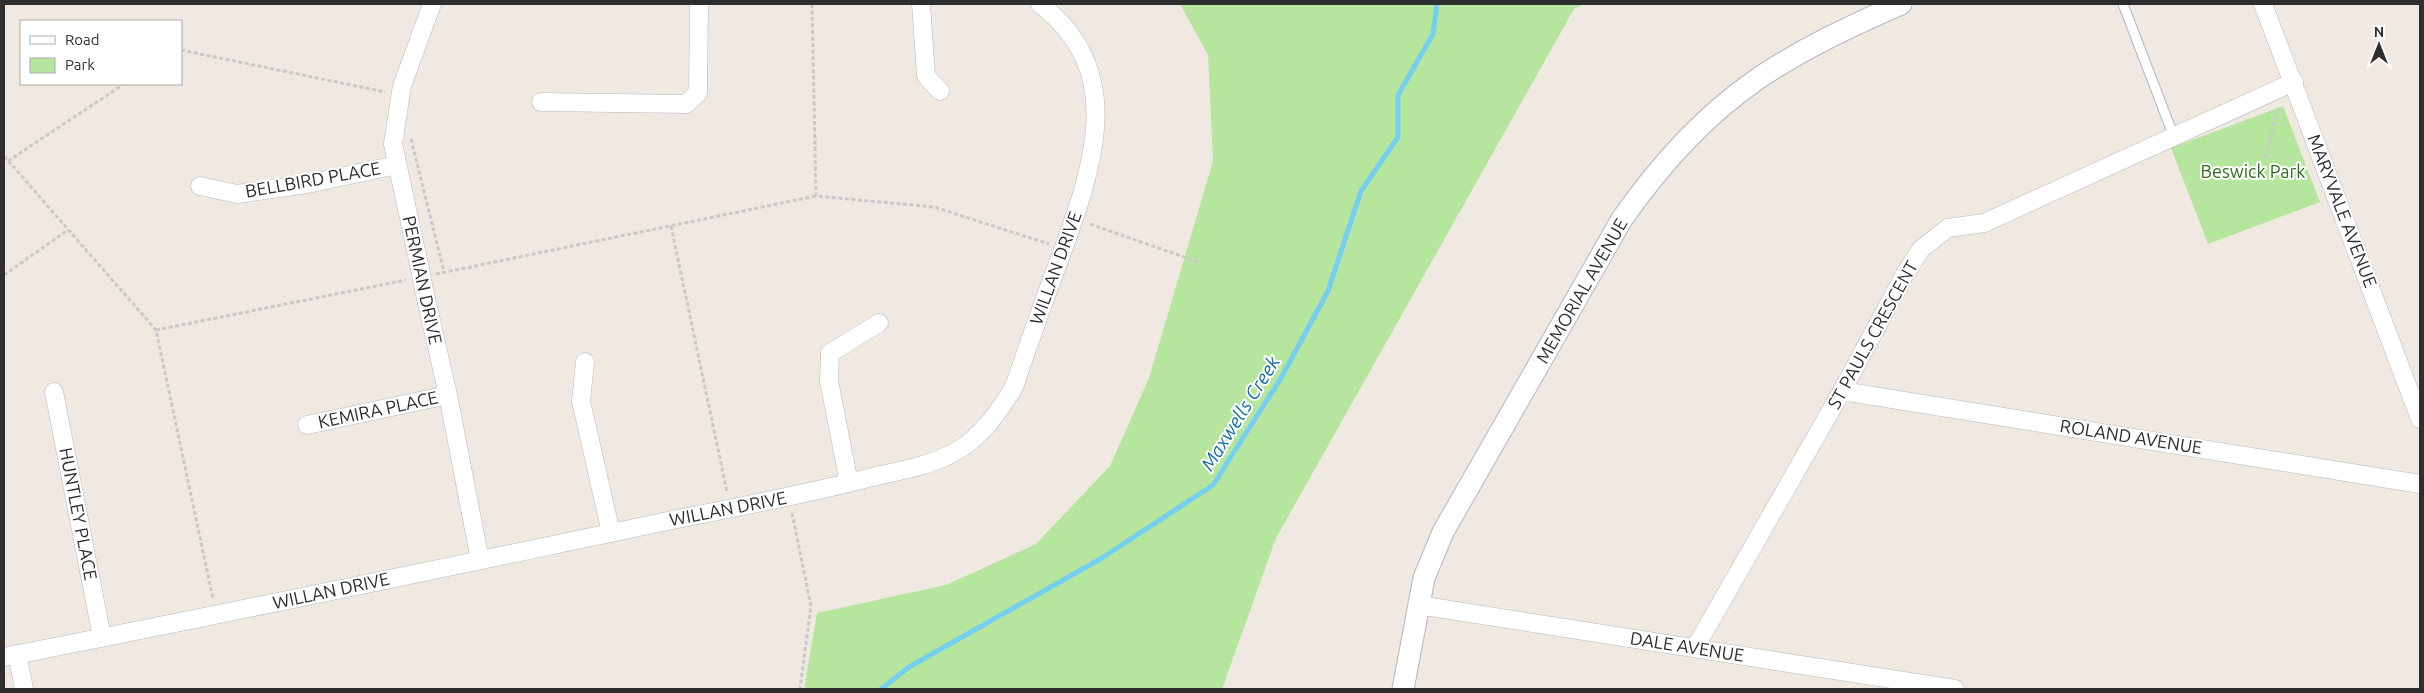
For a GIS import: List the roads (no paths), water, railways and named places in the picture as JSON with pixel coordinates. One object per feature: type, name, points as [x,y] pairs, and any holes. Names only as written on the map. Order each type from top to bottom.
[{"type":"street","name":"PERMIAN DRIVE","points":[[432,4],[422,27],[401,96],[393,144],[424,278],[480,560]]},
{"type":"street","points":[[541,102],[686,104],[698,93],[699,4]]},
{"type":"street","points":[[921,4],[926,76],[940,91]]},
{"type":"street","name":"WILLAN DRIVE","points":[[10,656],[216,616],[789,497],[926,464],[954,452],[988,424],[1002,407],[1014,387],[1075,219],[1096,141],[1097,114],[1093,82],[1083,54],[1067,29],[1040,4]]},
{"type":"street","name":"MEMORIAL AVENUE","points":[[1403,689],[1418,605],[1431,559],[1443,532],[1622,219],[1645,186],[1671,155],[1701,126],[1756,80],[1820,42],[1901,4]]},
{"type":"street","name":"MARYVALE AVENUE","points":[[2264,4],[2289,84],[2420,419]]},
{"type":"street","name":"ST PAULS CRESCENT","points":[[1695,648],[1842,391],[1905,274],[1921,249],[1948,228],[1984,223],[2289,84]]},
{"type":"street","name":"BELLBIRD PLACE","points":[[200,186],[237,194],[307,184],[397,165]]},
{"type":"street","points":[[849,483],[829,381],[830,353],[879,323]]},
{"type":"street","points":[[585,362],[581,401],[611,533]]},
{"type":"street","name":"ROLAND AVENUE","points":[[1842,391],[2420,484]]},
{"type":"street","name":"HUNTLEY PLACE","points":[[54,392],[102,637]]},
{"type":"street","name":"KEMIRA PLACE","points":[[307,425],[448,395]]},
{"type":"street","name":"DALE AVENUE","points":[[1418,605],[1955,689]]},
{"type":"street","points":[[10,656],[24,689]]},
{"type":"lane","points":[[2124,4],[2174,137]]},
{"type":"waterway","name":"Maxwells Creek","points":[[881,689],[909,667],[1102,558],[1213,485],[1281,378],[1328,291],[1361,191],[1398,137],[1398,95],[1433,34],[1437,4]]},
{"type":"park label","name":"Beswick Park","points":[[2253,172]]}]
